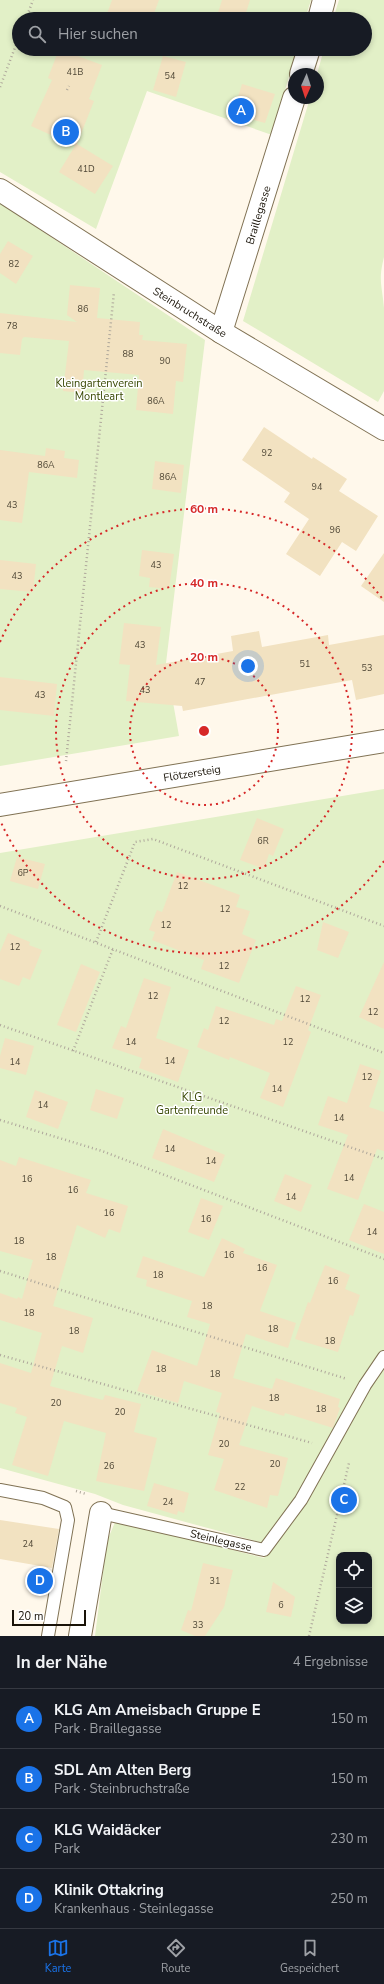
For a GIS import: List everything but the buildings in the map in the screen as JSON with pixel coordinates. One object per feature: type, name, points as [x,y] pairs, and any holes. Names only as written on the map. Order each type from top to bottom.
[{"type":"street","points":[[320,12],[324,0]]},
{"type":"street","points":[[304,68],[307,56]]},
{"type":"street","name":"Braillegasse","points":[[221,332],[292,104]]},
{"type":"street","name":"Steinbruchstraße","points":[[0,190],[221,332],[384,429]]},
{"type":"street","name":"Flötzersteig","points":[[0,805],[384,741]]},
{"type":"street","name":"Steinlegasse","points":[[80,1636],[101,1513]]},
{"type":"lane","name":"Steinlegasse","points":[[101,1513],[264,1550],[301,1500],[365,1385],[384,1357]]},
{"type":"lane","points":[[0,1490],[43,1498],[65,1507],[68,1520],[48,1636]]},
{"type":"path","points":[[29,12],[34,0]]},
{"type":"path","points":[[0,86],[12,55]]},
{"type":"path","points":[[67,90],[69,86]]},
{"type":"path","points":[[66,761],[116,265]]},
{"type":"path","points":[[96,942],[135,842],[153,839],[384,926]]},
{"type":"path","points":[[0,906],[384,1053]]},
{"type":"path","points":[[73,1051],[113,949]]},
{"type":"path","points":[[0,1025],[384,1159]]},
{"type":"path","points":[[0,1120],[102,1151],[384,1259]]},
{"type":"path","points":[[0,1271],[365,1385]]},
{"type":"path","points":[[0,1355],[330,1448]]},
{"type":"path","points":[[309,1636],[349,1463]]},
{"type":"green space","points":[[0,0],[311,0],[307,12],[12,12],[12,56],[295,56],[291,68],[288,68],[288,80],[272,135],[147,91],[96,229],[0,172]]},
{"type":"green space","points":[[339,0],[384,0],[384,257],[381,278],[384,308],[384,391],[378,402],[243,321],[308,104],[324,104],[324,68],[319,68],[322,56],[372,56],[372,12],[335,12]]},
{"type":"green space","name":"Kleingartenverein Montleart","points":[[0,203],[205,340],[166,663],[179,736],[0,766]]},
{"type":"green space","name":"KLG Gartenfreunde","points":[[384,789],[384,1353],[304,1489],[263,1543],[123,1505],[95,1494],[0,1468],[0,853]]},
{"type":"green space","points":[[384,1365],[384,1636],[95,1636],[107,1541],[116,1520],[264,1558],[317,1481]]},
{"type":"place","name":"KLG Am Ameisbach Gruppe E","points":[[241,111]]},
{"type":"place","name":"SDL Am Alten Berg","points":[[66,132]]},
{"type":"place","name":"KLG Waidäcker","points":[[344,1500]]},
{"type":"place","name":"Klinik Ottakring","points":[[40,1581]]}]
